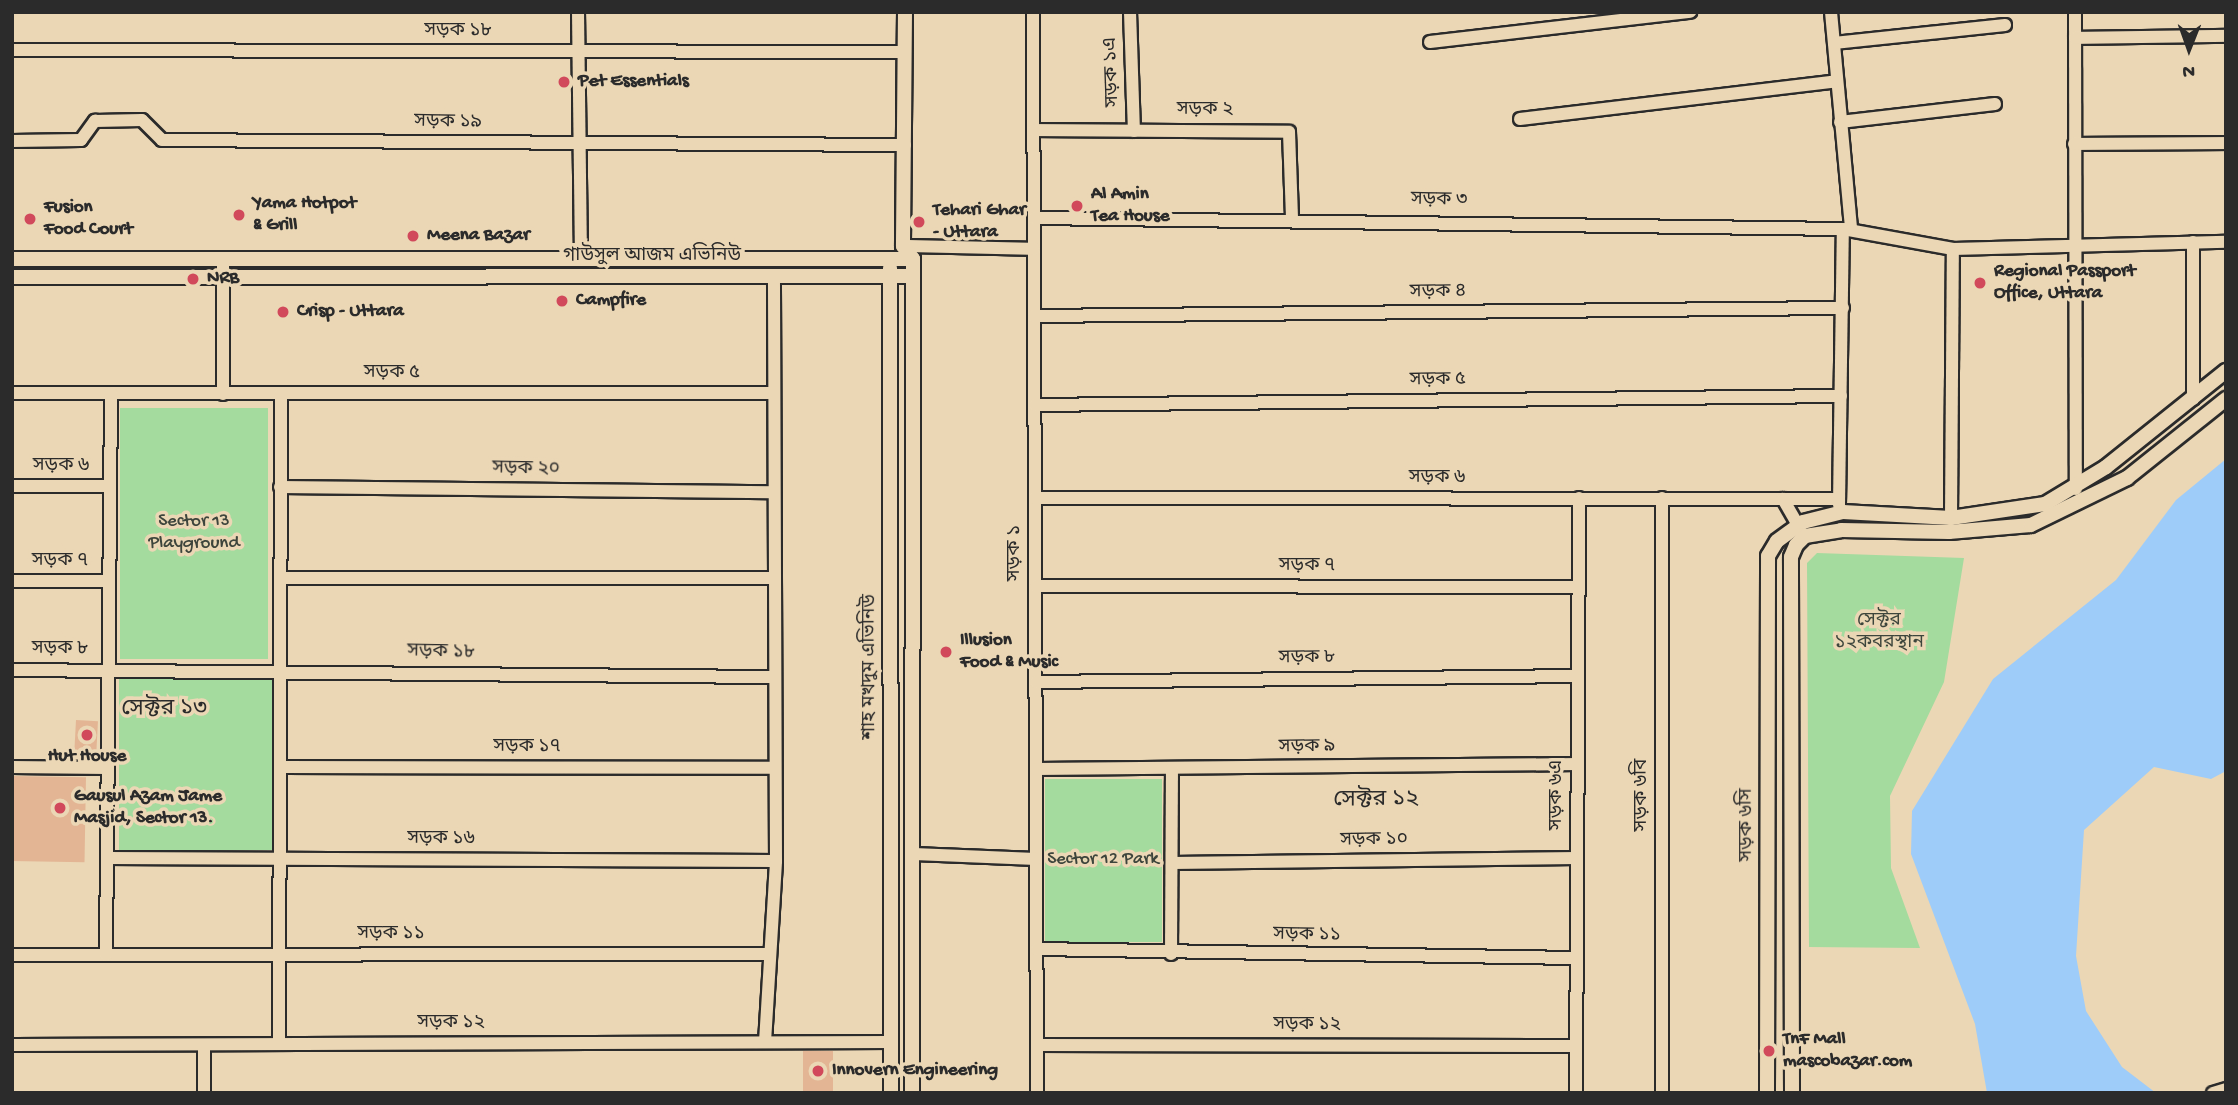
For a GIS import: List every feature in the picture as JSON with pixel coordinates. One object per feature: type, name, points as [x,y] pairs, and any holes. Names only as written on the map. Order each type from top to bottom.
[{"type":"street","points":[[578,12],[578,144],[582,258]]},
{"type":"street","points":[[905,12],[903,246],[913,259],[912,1093]]},
{"type":"street","name":"সড়ক ১","points":[[1033,12],[1037,1093]]},
{"type":"street","name":"সড়ক ১এ","points":[[1130,12],[1134,131]]},
{"type":"street","points":[[1430,43],[1690,12]]},
{"type":"street","points":[[1831,12],[1847,229],[1839,506]]},
{"type":"street","points":[[2075,12],[2073,246],[2077,489]]},
{"type":"street","points":[[1834,43],[2005,26]]},
{"type":"street","points":[[2075,38],[2226,36]]},
{"type":"street","name":"সড়ক ১৮","points":[[12,50],[904,52]]},
{"type":"street","points":[[1520,119],[1837,81]]},
{"type":"street","points":[[1840,122],[1995,104]]},
{"type":"street","name":"সড়ক ১৯","points":[[12,141],[81,140],[95,121],[142,120],[162,140],[905,145]]},
{"type":"street","name":"সড়ক ২","points":[[1034,130],[1289,132],[1293,219]]},
{"type":"street","points":[[2074,144],[2226,143]]},
{"type":"street","name":"সড়ক ৩","points":[[1034,218],[1293,219],[1847,229],[1953,249],[2226,242]]},
{"type":"street","points":[[2193,242],[2193,400]]},
{"type":"street","points":[[890,258],[903,246],[1034,249]]},
{"type":"street","points":[[1951,518],[1953,249]]},
{"type":"street","points":[[223,258],[223,394]]},
{"type":"street","name":"শাহ মখদুম এভিনিউ","points":[[890,258],[891,1093]]},
{"type":"street","name":"গাউসুল আজম এভিনিউ","points":[[12,259],[913,259]]},
{"type":"street","points":[[765,1042],[776,861],[772,768],[774,276]]},
{"type":"street","name":"গাউসুল আজম এভিনিউ","points":[[12,277],[913,276]]},
{"type":"street","name":"সড়ক ৪","points":[[1034,316],[1843,308]]},
{"type":"street","points":[[1792,1093],[1794,551],[1784,534],[1839,506],[1951,518],[2045,505],[2077,489],[2193,400],[2226,371]]},
{"type":"street","name":"সড়ক ৫","points":[[12,393],[772,393]]},
{"type":"street","points":[[106,955],[111,393]]},
{"type":"street","points":[[279,1044],[283,670],[281,393]]},
{"type":"street","name":"সড়ক ৫","points":[[1035,404],[1841,396]]},
{"type":"street","points":[[1794,551],[1805,536],[1841,530],[1949,532],[2031,525],[2127,478],[2226,399]]},
{"type":"street","name":"সড়ক ৬","points":[[12,486],[109,486]]},
{"type":"street","name":"সড়ক ২০","points":[[280,486],[772,492]]},
{"type":"street","name":"সড়ক ৬","points":[[1035,498],[1783,499],[1839,506]]},
{"type":"street","name":"সড়ক ৬এ","points":[[1576,1093],[1579,498]]},
{"type":"street","name":"সড়ক ৬বি","points":[[1662,498],[1662,1093]]},
{"type":"street","points":[[1783,499],[1798,525]]},
{"type":"street","points":[[890,526],[913,527]]},
{"type":"street","name":"সড়ক ৬সি","points":[[1767,1093],[1768,556],[1784,534]]},
{"type":"street","points":[[281,578],[774,578]]},
{"type":"street","name":"সড়ক ৭","points":[[12,581],[108,581]]},
{"type":"street","name":"সড়ক ৭","points":[[1035,586],[1579,587]]},
{"type":"street","name":"সড়ক ১৮","points":[[108,669],[774,677]]},
{"type":"street","name":"সড়ক ৮","points":[[12,670],[108,669]]},
{"type":"street","name":"সড়ক ৮","points":[[1036,682],[1578,676]]},
{"type":"street","points":[[1767,741],[1792,742]]},
{"type":"street","name":"সড়ক ৯","points":[[1036,769],[1578,764]]},
{"type":"street","points":[[12,767],[107,768]]},
{"type":"street","name":"সড়ক ১৭","points":[[282,767],[772,768]]},
{"type":"street","points":[[1171,954],[1172,769]]},
{"type":"street","points":[[914,854],[1037,859]]},
{"type":"street","name":"সড়ক ১৬","points":[[107,858],[776,861]]},
{"type":"street","name":"সড়ক ১০","points":[[1172,863],[1577,858]]},
{"type":"street","points":[[891,877],[914,877]]},
{"type":"street","name":"সড়ক ১১","points":[[1037,949],[1171,954],[1576,958]]},
{"type":"street","name":"সড়ক ১১","points":[[12,955],[770,954]]},
{"type":"street","name":"সড়ক ১২","points":[[12,1045],[891,1042]]},
{"type":"street","points":[[204,1045],[204,1093]]},
{"type":"street","name":"সড়ক ১২","points":[[1037,1045],[1576,1046]]},
{"type":"street","points":[[2213,1093],[2226,1089]]},
{"type":"green space","name":"Sector 13 Playground","points":[[120,408],[268,408],[268,659],[120,659]]},
{"type":"green space","name":"সেক্টর ১২কবরস্থান","points":[[1817,553],[1964,558],[1944,682],[1890,796],[1891,868],[1920,948],[1809,947],[1807,563]]},
{"type":"green space","points":[[119,678],[274,678],[274,850],[119,850]]},
{"type":"green space","name":"Sector 12 Park","points":[[1045,779],[1162,779],[1162,942],[1045,942]]},
{"type":"water","points":[[2226,459],[2226,771],[2211,779],[2154,767],[2084,830],[2076,956],[2086,1011],[2122,1067],[2156,1093],[1987,1093],[1975,1024],[1911,854],[1912,811],[1993,679],[2116,580],[2176,500]]},
{"type":"building","name":"Hut House","points":[[76,720],[98,721],[96,751],[74,750]]},
{"type":"building","points":[[12,776],[86,777],[85,862],[12,861]]},
{"type":"building","name":"Innovern Engineering","points":[[803,1051],[833,1051],[833,1093],[803,1093]]},
{"type":"place","name":"Pet Essentials","points":[[564,82]]},
{"type":"place","name":"Al Amin Tea House","points":[[1077,206]]},
{"type":"place","name":"Yama Hotpot & Grill","points":[[239,215]]},
{"type":"place","name":"Fusion Food Court","points":[[30,219]]},
{"type":"place","name":"Tehari Ghar - Uttara","points":[[919,222]]},
{"type":"place","name":"Meena Bazar","points":[[413,236]]},
{"type":"place","name":"NRB","points":[[193,279]]},
{"type":"place","name":"Regional Passport Office, Uttara","points":[[1980,283]]},
{"type":"place","name":"Campfire","points":[[562,301]]},
{"type":"place","name":"Crisp - Uttara","points":[[283,312]]},
{"type":"place","name":"Illusion Food & Music","points":[[946,652]]},
{"type":"place","name":"Hut House","points":[[87,735]]},
{"type":"place","name":"Gausul Azam Jame Masjid, Sector 13.","points":[[60,808]]},
{"type":"place","name":"TnF Mall mascobazar.com","points":[[1769,1051]]},
{"type":"place","name":"Innovern Engineering","points":[[818,1071]]},
{"type":"district","name":"সেক্টর ১৩","points":[[164,710]]},
{"type":"district","name":"সেক্টর ১২","points":[[1376,801]]}]
